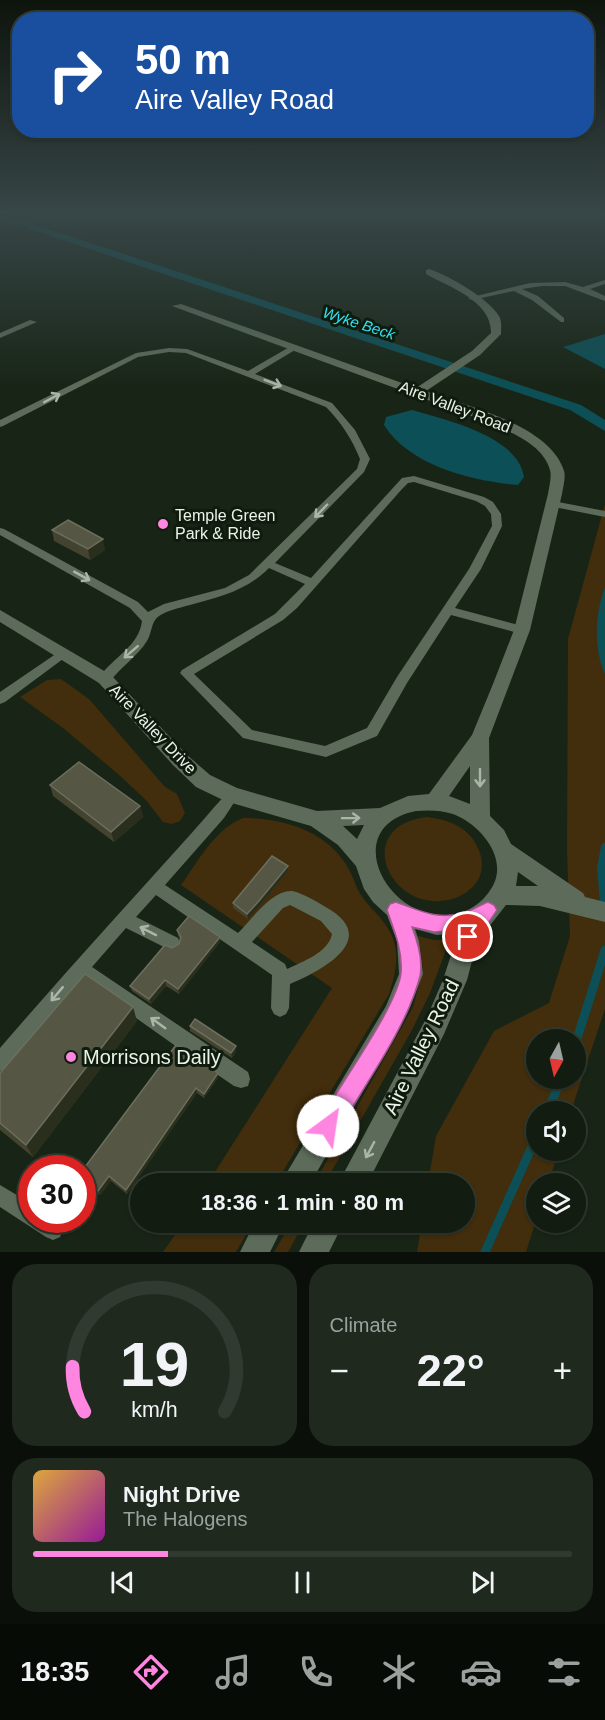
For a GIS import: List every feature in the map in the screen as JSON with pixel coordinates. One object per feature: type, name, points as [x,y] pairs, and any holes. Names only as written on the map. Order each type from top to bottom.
[{"type":"street","points":[[417,392],[476,353],[496,334],[497,324],[493,314],[472,298],[429,272]]},
{"type":"street","name":"Aire Valley Road","points":[[177,306],[497,421],[527,435],[548,454],[558,472],[553,504],[522,630],[480,738],[434,802]]},
{"type":"street","name":"Aire Valley Drive","points":[[0,615],[105,679],[203,781],[232,795],[317,819],[384,816]]},
{"type":"street","name":"Aire Valley Road","points":[[480,738],[480,818]]},
{"type":"street","points":[[584,905],[504,850],[495,833],[480,818],[465,810],[434,802],[416,803],[399,808],[384,816],[373,829],[366,844],[365,862],[374,888],[396,910],[414,919],[434,924],[454,924],[472,919],[494,903],[540,896],[605,912]]},
{"type":"street","name":"Aire Valley Drive","points":[[317,819],[345,840],[365,862]]},
{"type":"street","name":"Aire Valley Road","points":[[358,1173],[445,1003],[460,966],[468,937],[494,903],[508,869],[504,850]]},
{"type":"street","points":[[301,1173],[395,1014],[411,974],[408,941],[396,910]]},
{"type":"street","points":[[254,1252],[265,1233]]},
{"type":"street","points":[[313,1252],[324,1233]]},
{"type":"lane","points":[[583,289],[605,282]]},
{"type":"lane","points":[[472,298],[549,284],[567,285],[605,298]]},
{"type":"lane","points":[[516,289],[535,298],[561,320]]},
{"type":"lane","points":[[0,336],[33,322]]},
{"type":"lane","points":[[249,374],[296,347]]},
{"type":"lane","points":[[0,424],[136,356],[153,352],[187,351],[329,405],[360,447],[365,459],[361,470],[268,564],[241,586],[168,607],[153,614],[148,620],[147,634],[110,670],[105,679]]},
{"type":"lane","points":[[414,479],[480,499],[489,504],[496,514],[496,525],[475,569],[402,680],[372,732],[326,752],[248,734],[186,673],[279,616],[313,583],[405,480],[414,479]]},
{"type":"lane","points":[[553,504],[603,513]]},
{"type":"lane","points":[[0,531],[134,605],[148,620]]},
{"type":"lane","points":[[268,564],[313,583]]},
{"type":"lane","points":[[448,610],[522,630]]},
{"type":"lane","points":[[0,699],[63,653]]},
{"type":"lane","points":[[0,1062],[153,885],[219,814],[232,795]]},
{"type":"lane","points":[[153,885],[279,970],[282,979],[280,1008]]},
{"type":"lane","points":[[239,944],[277,903],[291,898],[337,924],[339,940],[330,954],[322,961],[282,979]]},
{"type":"lane","points":[[124,919],[172,943]]},
{"type":"lane","points":[[80,968],[241,1079]]},
{"type":"lane","points":[[0,1195],[18,1207]]},
{"type":"shaded area","points":[[605,504],[605,1009],[586,1066],[586,1029],[526,1029],[526,1089],[578,1089],[574,1101],[526,1101],[526,1161],[556,1161],[551,1173],[526,1173],[526,1233],[532,1233],[526,1252],[417,1252],[420,1233],[475,1233],[475,1173],[430,1173],[436,1136],[494,1031],[549,1003],[570,936],[567,851],[568,639]]},
{"type":"shaded area","points":[[61,679],[89,699],[165,787],[177,794],[185,813],[180,821],[172,824],[163,822],[146,800],[118,774],[63,728],[20,697],[47,680]]},
{"type":"shaded area","points":[[427,817],[446,821],[463,829],[472,838],[480,853],[482,869],[478,880],[467,892],[452,899],[430,901],[411,895],[397,883],[387,868],[385,851],[390,836],[403,824]]},
{"type":"shaded area","points":[[243,818],[288,824],[315,835],[328,844],[349,869],[361,895],[382,920],[394,941],[396,950],[396,967],[389,994],[282,1173],[214,1173],[332,988],[181,885],[215,838]]},
{"type":"shaded area","points":[[418,936],[434,940],[450,939],[430,993],[412,1030],[331,1173],[320,1173],[413,1007],[423,969]]},
{"type":"shaded area","points":[[176,1233],[247,1233],[236,1252],[163,1252]]},
{"type":"shaded area","points":[[285,1233],[298,1233],[288,1252],[274,1252]]},
{"type":"water","points":[[153,270],[174,270],[581,405],[605,420],[605,431],[570,410]]},
{"type":"water","points":[[605,334],[605,369],[563,347]]},
{"type":"water","points":[[412,410],[461,425],[495,440],[519,463],[524,477],[518,485],[481,480],[443,469],[409,451],[384,425],[386,417]]},
{"type":"water","points":[[605,587],[605,674],[597,642],[597,619]]},
{"type":"building","points":[[68,520],[103,539],[88,549],[52,530]]},
{"type":"building","points":[[79,762],[140,806],[111,832],[50,785]]},
{"type":"building","points":[[272,856],[288,866],[247,914],[233,903]]},
{"type":"building","points":[[189,916],[220,937],[178,989],[165,980],[149,999],[130,986],[165,945],[172,948],[179,944],[181,937],[177,930]]},
{"type":"building","name":"Morrisons Daily","points":[[85,974],[133,1007],[26,1145],[0,1123],[0,1073]]},
{"type":"building","points":[[195,1019],[236,1046],[231,1053],[190,1026]]},
{"type":"building","points":[[176,1045],[218,1073],[204,1094],[196,1088],[138,1173],[130,1173],[130,1184],[126,1190],[109,1176],[98,1191],[96,1189],[96,1155],[94,1155]]},
{"type":"waterway","points":[[605,847],[601,867],[605,916]]},
{"type":"waterway","points":[[580,1029],[605,950]]},
{"type":"waterway","points":[[552,1101],[557,1089]]},
{"type":"waterway","points":[[485,1252],[526,1160]]},
{"type":"place","name":"Temple Green Park & Ride","points":[[163,524]]},
{"type":"place","name":"Morrisons Daily","points":[[71,1057]]},
{"type":"route","points":[[328,1126],[395,1014],[411,974],[408,941],[396,910],[414,919],[434,924],[454,924],[472,919],[488,910],[468,937]]},
{"type":"water label","name":"Wyke Beck","points":[[359,323]]}]
